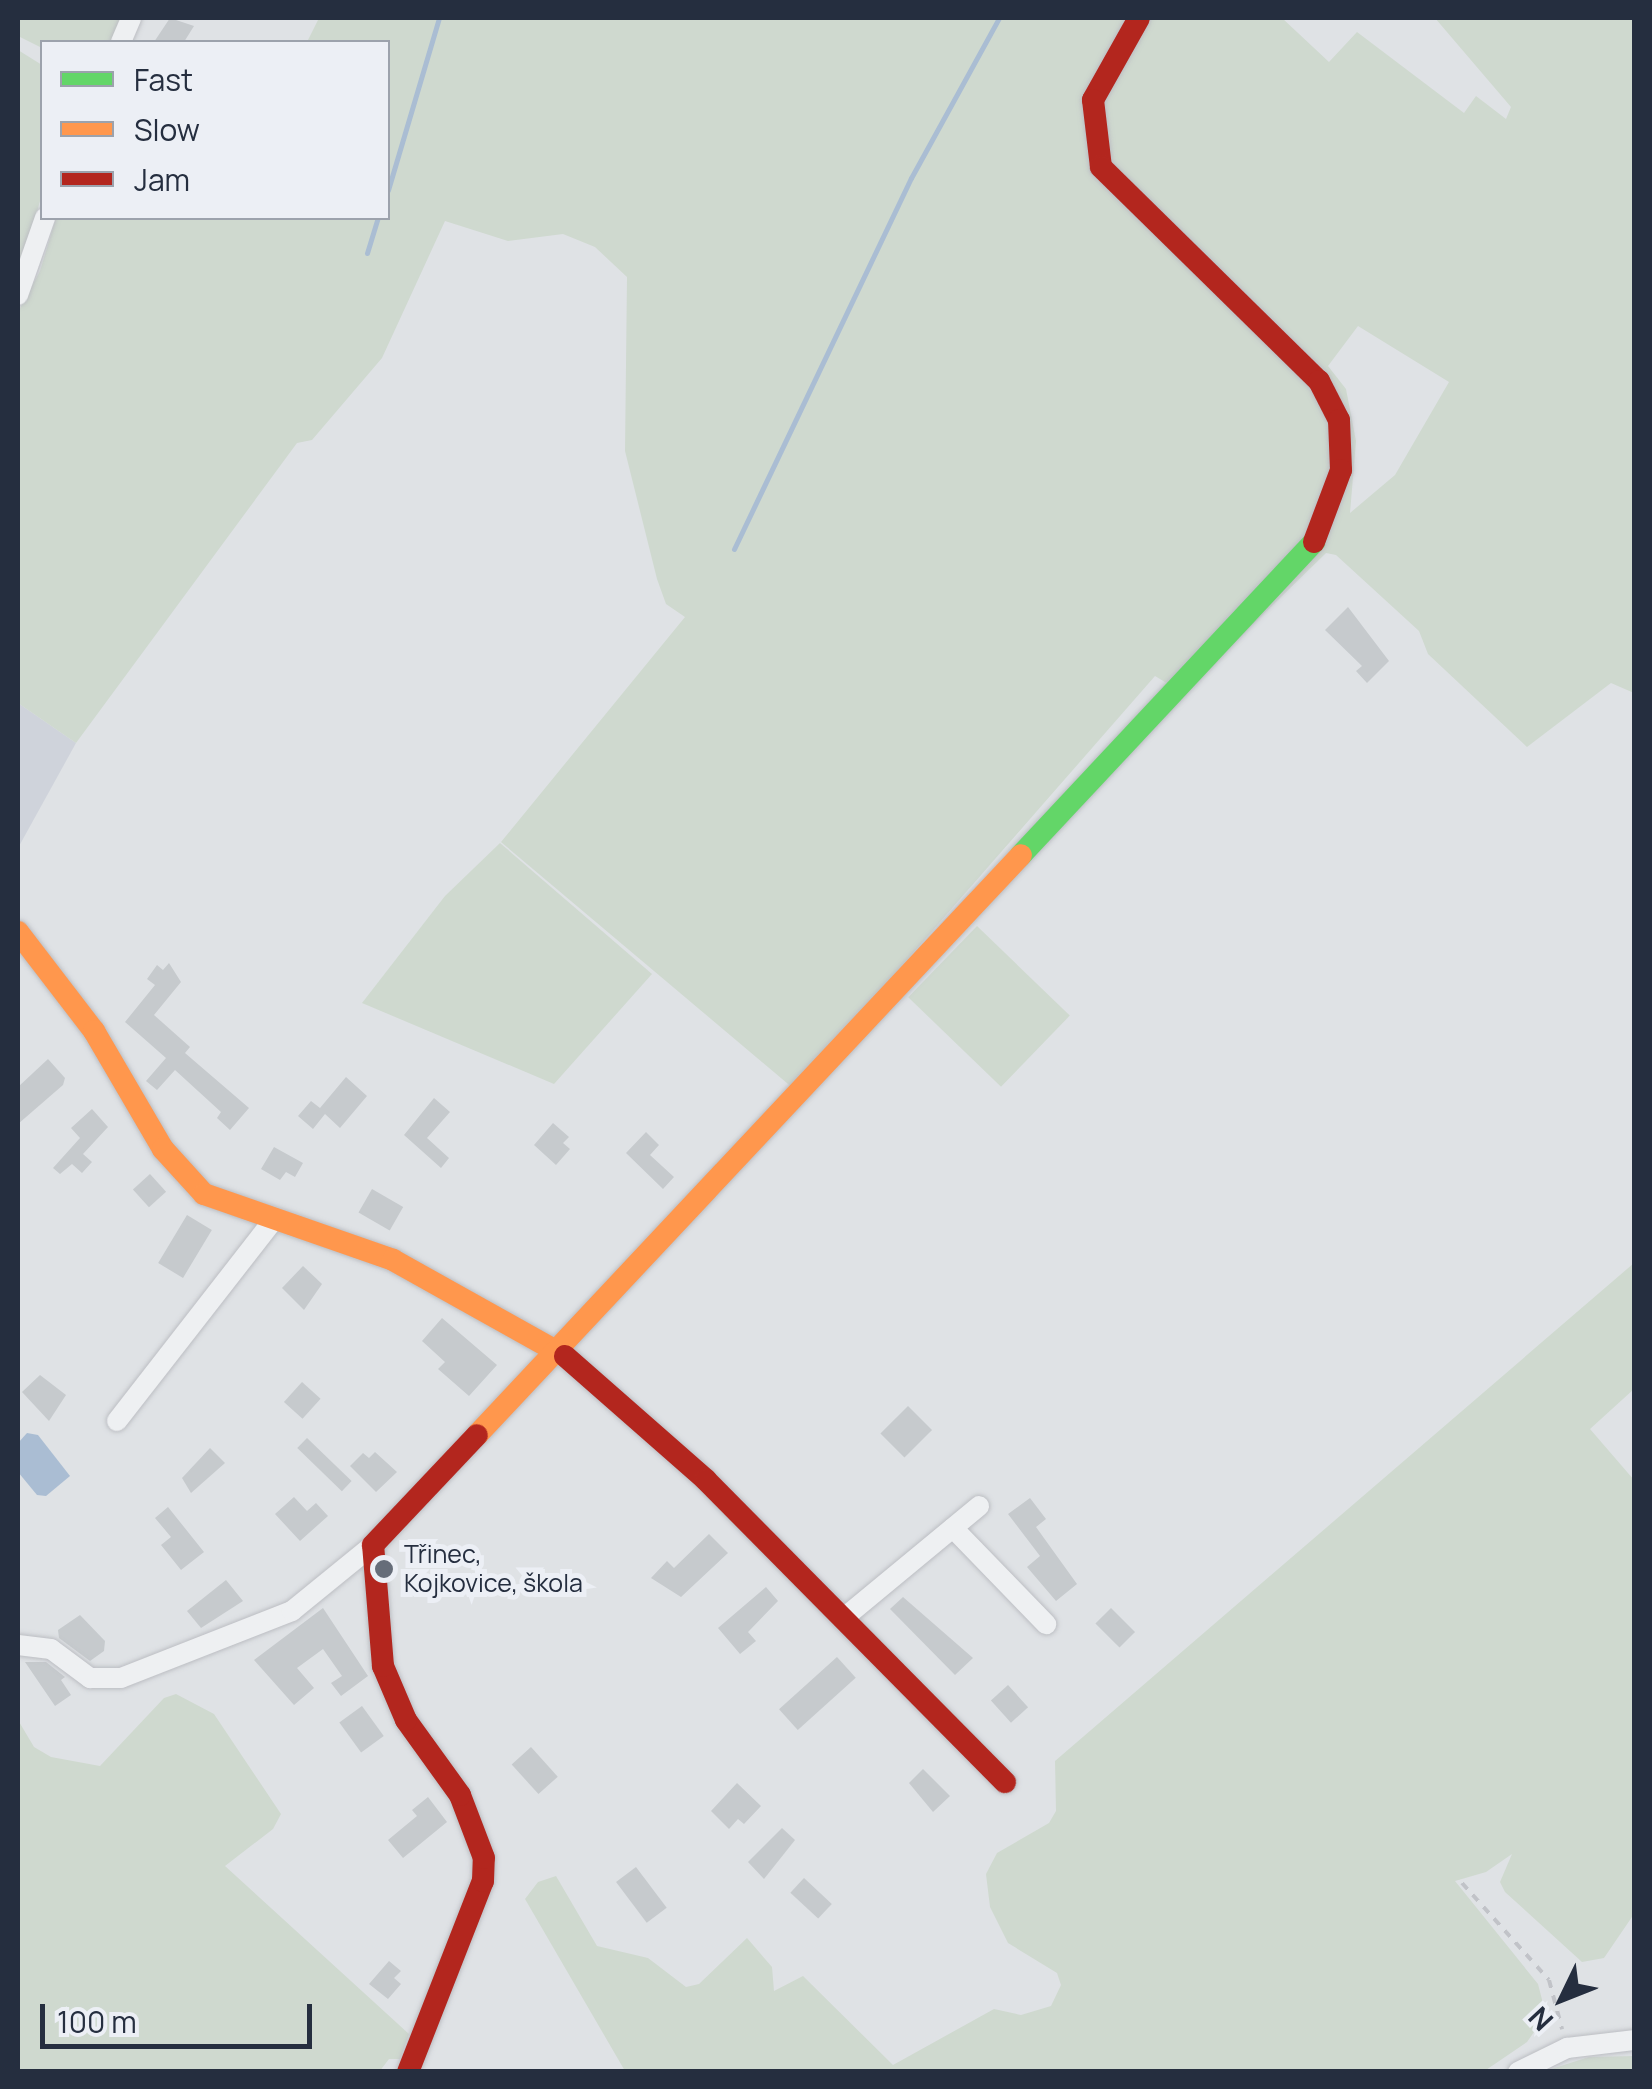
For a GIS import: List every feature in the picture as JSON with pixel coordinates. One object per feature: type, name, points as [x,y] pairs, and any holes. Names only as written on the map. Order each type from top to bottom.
[{"type":"street","points":[[18,1645],[51,1648],[90,1678],[121,1678],[292,1611],[373,1546],[1318,538],[1342,470],[1338,420],[1319,381],[1119,191],[1102,167],[1093,100],[1139,18]]},
{"type":"street","points":[[18,295],[44,220]]},
{"type":"street","points":[[18,932],[94,1031],[163,1149],[204,1194],[272,1222],[393,1260],[560,1350],[706,1480],[1004,1782]]},
{"type":"street","points":[[118,1421],[272,1222]]},
{"type":"street","points":[[845,1617],[979,1506]]},
{"type":"street","points":[[953,1528],[1046,1624]]},
{"type":"street","points":[[373,1546],[382,1666],[406,1720],[460,1795],[484,1858],[483,1882],[408,2072]]},
{"type":"street","points":[[1518,2072],[1567,2048],[1634,2040]]},
{"type":"path","points":[[1462,1883],[1549,1980],[1567,2048]]},
{"type":"shaded area","points":[[18,18],[126,18],[116,40],[40,40],[40,47],[18,36]]},
{"type":"shaded area","points":[[319,18],[1282,18],[1329,62],[1357,32],[1464,113],[1476,96],[1506,119],[1511,107],[1435,18],[1634,18],[1634,693],[1611,683],[1527,747],[1428,654],[1419,631],[1336,555],[1326,553],[1201,675],[1170,685],[1155,676],[794,1089],[501,842],[685,617],[666,604],[625,451],[627,277],[595,247],[563,234],[508,241],[445,221],[382,358],[312,440],[297,443],[76,743],[18,703],[18,312],[40,271],[55,220],[390,220],[390,40],[308,40]],"holes":[[[1358,326],[1449,382],[1395,475],[1350,513],[1356,441],[1346,389],[1328,366]]]},
{"type":"shaded area","points":[[18,50],[40,64],[40,201],[18,279]]},
{"type":"shaded area","points":[[18,703],[76,743],[18,848]]},
{"type":"shaded area","points":[[500,843],[652,974],[554,1084],[362,1003],[445,896]]},
{"type":"shaded area","points":[[977,926],[1070,1016],[1001,1087],[908,997]]},
{"type":"shaded area","points":[[1634,1263],[1634,1389],[1590,1429],[1634,1480],[1634,1914],[1604,1958],[1582,1962],[1505,1892],[1500,1882],[1512,1854],[1486,1872],[1455,1881],[1538,1984],[1546,2015],[1527,2042],[1483,2072],[625,2071],[525,1899],[538,1882],[556,1876],[597,1946],[648,1958],[686,1987],[699,1984],[747,1938],[772,1967],[774,1991],[803,1976],[893,2065],[994,2009],[1021,2015],[1051,2006],[1061,1985],[1057,1973],[1008,1943],[990,1907],[986,1874],[997,1853],[1049,1823],[1056,1811],[1055,1761]]},
{"type":"shaded area","points":[[176,1694],[214,1714],[281,1814],[273,1829],[225,1866],[409,2034],[400,2059],[389,2059],[379,2072],[18,2071],[18,1720],[34,1747],[51,1757],[100,1766],[164,1698]]},
{"type":"shaded area","points":[[1634,2056],[1634,2071],[1542,2072],[1589,2057]]},
{"type":"water","points":[[27,1433],[38,1435],[70,1476],[46,1496],[37,1495],[18,1472],[18,1443]]},
{"type":"building","points":[[170,18],[194,26],[185,40],[155,40]]},
{"type":"building","points":[[1348,607],[1389,661],[1367,683],[1356,671],[1362,666],[1325,630]]},
{"type":"building","points":[[169,963],[181,982],[154,1015],[190,1047],[185,1053],[249,1108],[230,1130],[217,1118],[221,1112],[175,1070],[157,1090],[146,1081],[166,1058],[125,1022],[155,985],[147,979],[157,965],[163,970]]},
{"type":"building","points":[[48,1059],[65,1078],[63,1085],[18,1124],[18,1087]]},
{"type":"building","points":[[346,1077],[367,1096],[340,1128],[325,1114],[313,1129],[298,1116],[311,1101],[320,1108]]},
{"type":"building","points":[[434,1098],[450,1112],[427,1138],[449,1158],[441,1168],[404,1135]]},
{"type":"building","points":[[92,1109],[108,1127],[83,1154],[92,1162],[82,1173],[72,1164],[60,1174],[53,1168],[80,1138],[71,1128]]},
{"type":"building","points":[[553,1123],[569,1137],[563,1143],[570,1149],[556,1165],[534,1145]]},
{"type":"building","points":[[646,1132],[659,1145],[650,1155],[674,1177],[663,1189],[626,1153]]},
{"type":"building","points":[[274,1147],[303,1163],[295,1177],[286,1172],[280,1180],[261,1169]]},
{"type":"building","points":[[150,1174],[166,1192],[149,1207],[133,1189]]},
{"type":"building","points":[[372,1189],[403,1207],[390,1230],[358,1212]]},
{"type":"building","points":[[187,1215],[212,1230],[183,1278],[158,1263]]},
{"type":"building","points":[[303,1266],[322,1284],[304,1310],[282,1288]]},
{"type":"building","points":[[442,1318],[497,1365],[469,1396],[438,1369],[445,1362],[422,1341]]},
{"type":"building","points":[[40,1375],[66,1395],[49,1421],[22,1392]]},
{"type":"building","points":[[302,1382],[321,1399],[303,1419],[284,1402]]},
{"type":"building","points":[[908,1406],[932,1430],[904,1458],[880,1434]]},
{"type":"building","points":[[307,1438],[352,1481],[342,1491],[297,1448]]},
{"type":"building","points":[[210,1448],[225,1463],[191,1493],[182,1478]]},
{"type":"building","points":[[375,1452],[397,1472],[376,1492],[350,1466],[363,1453],[369,1458]]},
{"type":"building","points":[[294,1497],[307,1511],[316,1503],[328,1516],[300,1541],[275,1514]]},
{"type":"building","points":[[1030,1498],[1046,1519],[1036,1527],[1077,1584],[1056,1601],[1027,1567],[1040,1556],[1008,1514]]},
{"type":"building","points":[[168,1507],[204,1552],[181,1570],[161,1545],[171,1537],[155,1518]]},
{"type":"building","points":[[709,1534],[728,1553],[681,1597],[651,1578],[667,1561],[674,1568]]},
{"type":"building","points":[[226,1580],[243,1601],[201,1628],[187,1611]]},
{"type":"building","points":[[766,1587],[778,1601],[748,1632],[756,1641],[740,1654],[718,1628]]},
{"type":"building","points":[[903,1597],[973,1658],[955,1675],[890,1609]]},
{"type":"building","points":[[323,1608],[368,1676],[341,1696],[331,1683],[342,1676],[323,1649],[297,1668],[314,1688],[294,1705],[254,1660]]},
{"type":"building","points":[[1111,1608],[1135,1632],[1119,1648],[1095,1624]]},
{"type":"building","points":[[80,1615],[105,1641],[104,1651],[90,1661],[59,1638],[58,1630]]},
{"type":"building","points":[[837,1657],[856,1678],[798,1730],[779,1709]]},
{"type":"building","points":[[25,1662],[46,1662],[65,1677],[61,1680],[71,1695],[55,1706]]},
{"type":"building","points":[[1008,1685],[1028,1707],[1011,1723],[991,1700]]},
{"type":"building","points":[[362,1706],[384,1736],[361,1752],[339,1722]]},
{"type":"building","points":[[531,1747],[558,1777],[538,1794],[512,1764]]},
{"type":"building","points":[[923,1769],[950,1796],[933,1812],[909,1783]]},
{"type":"building","points":[[737,1783],[761,1806],[744,1824],[738,1819],[729,1829],[711,1811]]},
{"type":"building","points":[[428,1797],[447,1822],[403,1858],[388,1840],[417,1816],[412,1810]]},
{"type":"building","points":[[782,1828],[795,1840],[764,1879],[748,1862]]},
{"type":"building","points":[[636,1867],[667,1908],[647,1923],[616,1882]]},
{"type":"building","points":[[804,1878],[832,1904],[818,1919],[790,1893]]},
{"type":"building","points":[[389,1961],[401,1971],[394,1978],[401,1984],[388,1999],[369,1984]]},
{"type":"waterway","points":[[390,183],[439,18]]},
{"type":"waterway","points":[[734,549],[911,178],[999,18]]},
{"type":"waterway","points":[[367,253],[377,220]]},
{"type":"traffic: fast","points":[[1021,855],[1314,542]]},
{"type":"traffic: slow","points":[[477,1435],[1021,855]]},
{"type":"traffic: slow","points":[[18,932],[94,1031],[163,1149],[204,1194],[393,1260],[565,1356]]},
{"type":"traffic: jam","points":[[1139,18],[1093,100],[1101,167],[1319,381],[1339,420],[1341,470],[1314,542]]},
{"type":"traffic: jam","points":[[565,1356],[706,1480],[1005,1782]]},
{"type":"traffic: jam","points":[[408,2072],[483,1881],[484,1858],[460,1795],[406,1720],[383,1666],[373,1545],[477,1435]]},
{"type":"place","name":"Třinec, Kojkovice, škola","points":[[384,1569]]}]
